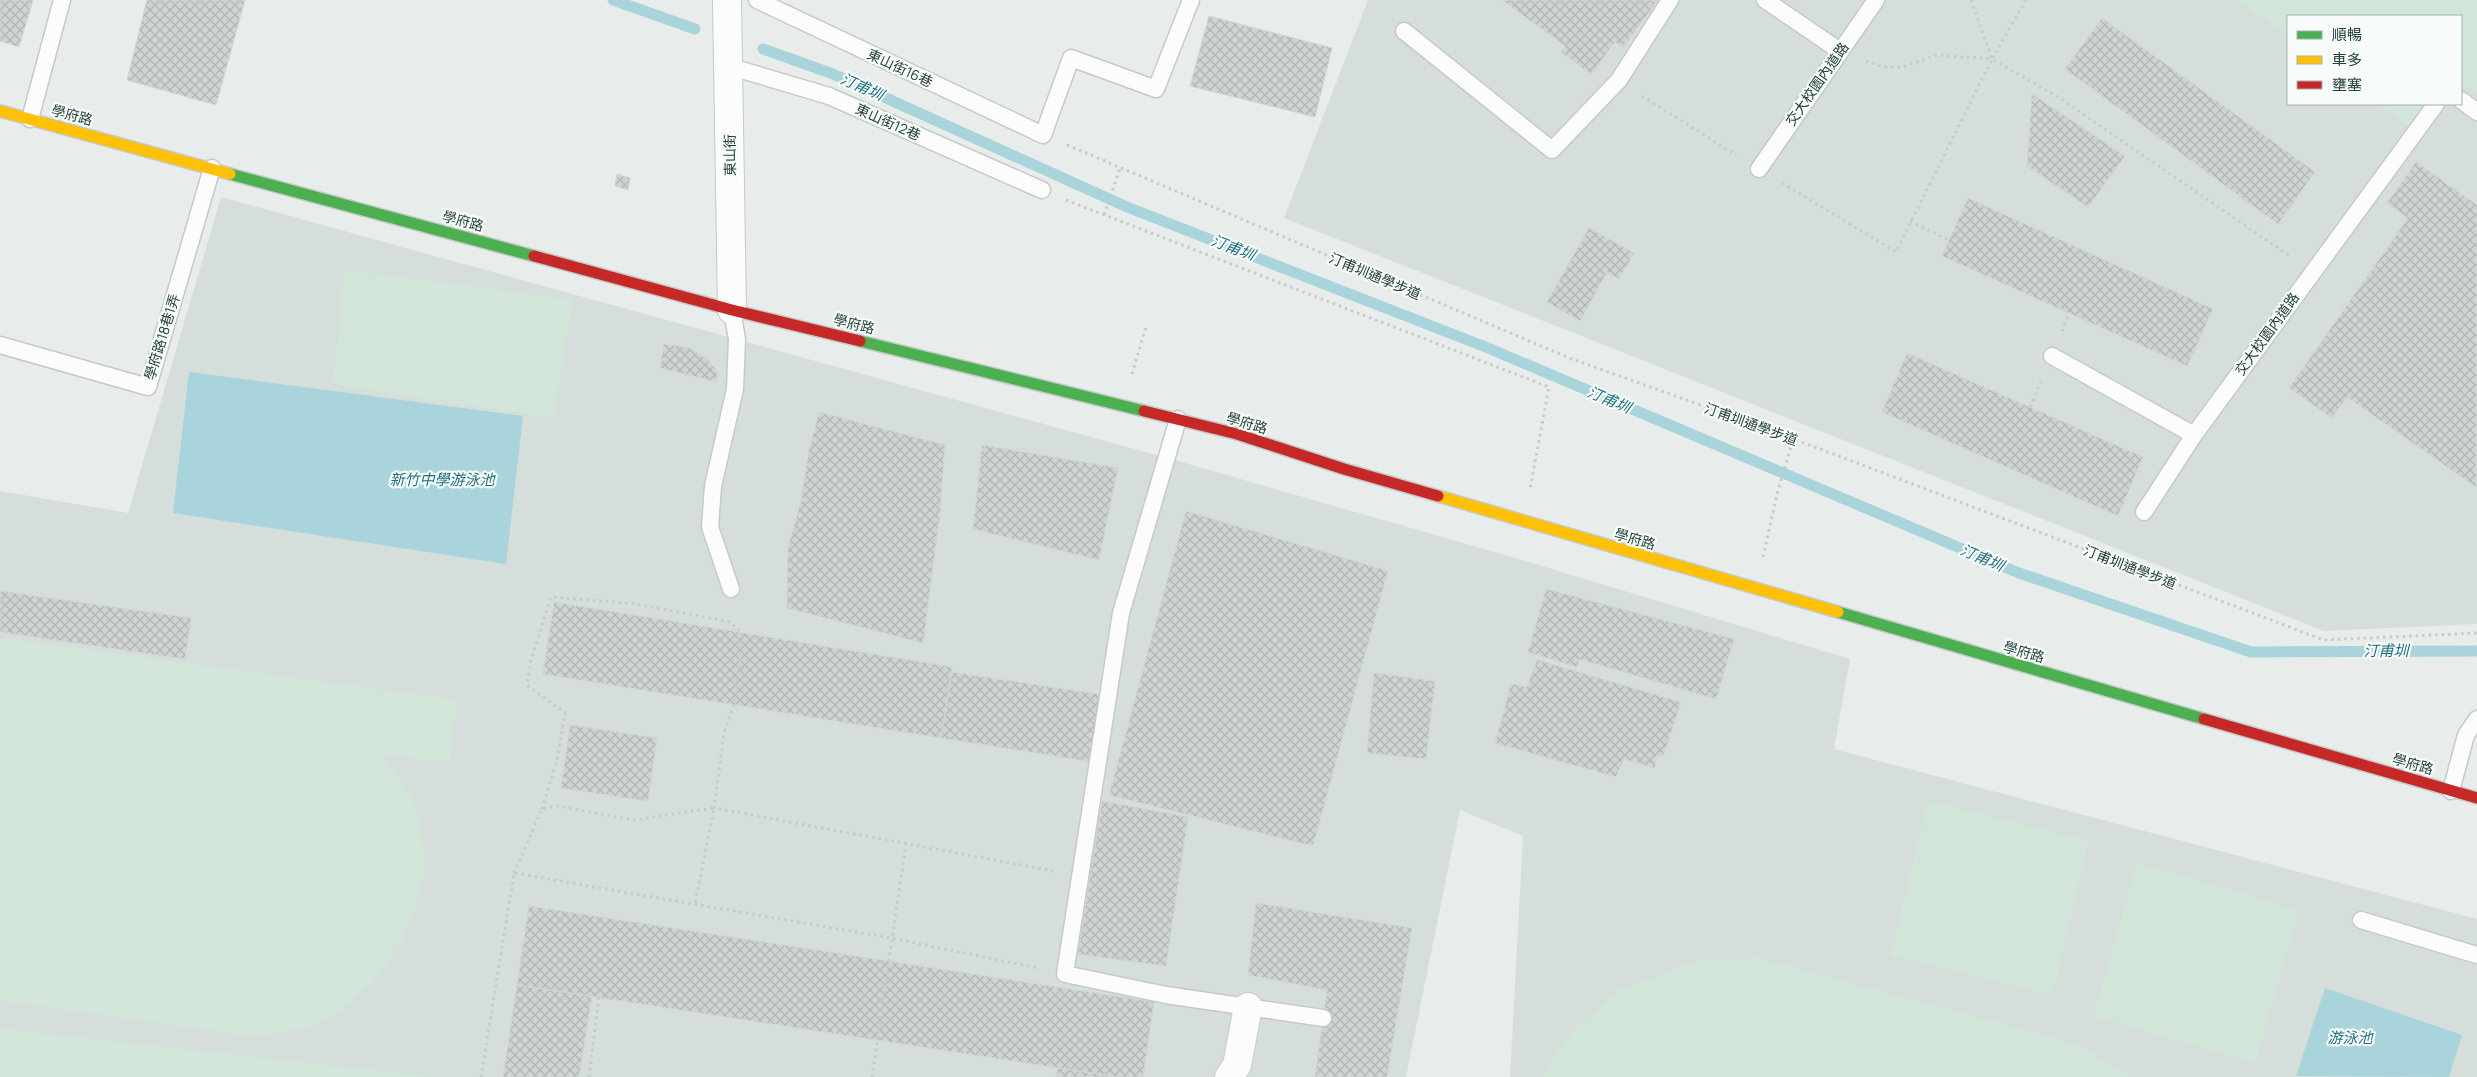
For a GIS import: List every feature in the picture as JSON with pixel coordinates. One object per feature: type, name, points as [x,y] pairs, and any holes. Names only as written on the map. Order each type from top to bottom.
[{"type":"street","name":"東山街","points":[[727,0],[732,310]]},
{"type":"street","name":"學府路","points":[[0,111],[732,310],[1237,434],[1344,469],[1524,522],[2477,798]]},
{"type":"street","points":[[1228,1077],[1237,1065],[1248,1007]]},
{"type":"lane","points":[[30,119],[62,0]]},
{"type":"lane","name":"東山街16巷","points":[[757,0],[1043,135]]},
{"type":"lane","points":[[1043,135],[1071,58],[1156,89],[1191,0]]},
{"type":"lane","points":[[1404,31],[1552,150],[1619,80],[1670,0]]},
{"type":"lane","points":[[1765,0],[1840,51]]},
{"type":"lane","name":"交大校園內道路","points":[[1759,169],[1876,0]]},
{"type":"lane","name":"東山街12巷","points":[[728,66],[829,96],[1042,190]]},
{"type":"lane","points":[[2462,101],[2477,112]]},
{"type":"lane","name":"交大校園內道路","points":[[2144,512],[2194,435],[2312,271],[2435,105]]},
{"type":"lane","name":"學府路18巷1弄","points":[[0,345],[148,387],[212,168]]},
{"type":"lane","points":[[730,589],[710,527],[713,486],[735,389],[737,340],[732,310]]},
{"type":"lane","points":[[2052,356],[2194,435]]},
{"type":"lane","points":[[1178,419],[1121,613],[1066,974],[1166,995],[1324,1018]]},
{"type":"lane","points":[[2451,791],[2466,735],[2477,719]]},
{"type":"lane","points":[[2361,920],[2477,955]]},
{"type":"path","points":[[1972,0],[1992,59]]},
{"type":"path","points":[[1896,252],[1992,59],[2026,0]]},
{"type":"path","points":[[1840,51],[1883,66],[1902,67],[1937,55],[1992,59],[2061,99],[2312,271]]},
{"type":"path","name":"汀甫圳通學步道","points":[[1043,135],[1572,359],[1793,439],[2324,640],[2477,633]]},
{"type":"path","points":[[1104,215],[1120,168]]},
{"type":"path","points":[[1042,190],[1549,387],[1524,522]]},
{"type":"path","points":[[1910,222],[1949,240]]},
{"type":"path","points":[[1123,406],[1146,326]]},
{"type":"path","points":[[1756,589],[1777,494],[1793,439]]},
{"type":"path","points":[[481,1077],[514,873],[542,808],[556,760],[565,713],[527,685],[531,660],[551,597],[636,604],[730,622],[742,632],[734,705],[724,733],[714,808],[694,904]]},
{"type":"path","points":[[542,808],[558,806],[633,820],[714,808],[1081,876]]},
{"type":"path","points":[[872,1077],[906,843]]},
{"type":"path","points":[[514,873],[891,938],[1066,974]]},
{"type":"path","points":[[589,1077],[599,997]]},
{"type":"shaded area","points":[[1368,0],[2477,0],[2477,624],[2324,631],[1284,218]]},
{"type":"shaded area","points":[[221,197],[1185,463],[1512,557],[1850,659],[1834,749],[2477,919],[2477,1077],[1510,1077],[1523,836],[1460,810],[1406,1077],[0,1077],[0,491],[128,513]]},
{"type":"green space","points":[[2238,0],[2477,0],[2477,91],[2462,88],[2462,15],[2287,15],[2287,36]]},
{"type":"green space","points":[[2379,105],[2427,105],[2410,128]]},
{"type":"green space","points":[[345,270],[572,300],[554,418],[333,384]]},
{"type":"green space","points":[[0,638],[457,700],[449,762],[381,754],[401,780],[415,805],[422,836],[425,871],[415,909],[399,946],[374,981],[343,1009],[309,1028],[253,1036],[0,1000]]},
{"type":"green space","points":[[1928,801],[2089,841],[2052,995],[1891,955]]},
{"type":"green space","points":[[2137,863],[2299,910],[2255,1063],[2094,1016]]},
{"type":"green space","points":[[1757,958],[2073,1043],[2132,1077],[1544,1077],[1558,1050],[1577,1027],[1619,990],[1697,961]]},
{"type":"green space","points":[[0,1029],[56,1035],[433,1077],[0,1077]]},
{"type":"water","name":"新竹中學游泳池","points":[[189,372],[523,416],[506,564],[173,513]]},
{"type":"water","name":"游泳池","points":[[2325,988],[2462,1035],[2449,1077],[2296,1076]]},
{"type":"building","points":[[0,0],[33,0],[19,47],[0,41]]},
{"type":"building","points":[[147,0],[245,0],[216,105],[127,80]]},
{"type":"building","points":[[1502,0],[1658,0],[1623,47],[1615,42],[1591,74],[1561,52],[1565,46]]},
{"type":"building","points":[[1209,16],[1332,48],[1315,117],[1190,86]]},
{"type":"building","points":[[2102,18],[2315,172],[2278,224],[2065,69]]},
{"type":"building","points":[[2032,94],[2125,156],[2088,207],[2027,166]]},
{"type":"building","points":[[2416,162],[2477,205],[2476,487],[2347,397],[2332,418],[2289,388],[2408,218],[2387,203]]},
{"type":"building","points":[[617,174],[630,178],[628,190],[615,186]]},
{"type":"building","points":[[1968,198],[2213,309],[2187,366],[1942,256]]},
{"type":"building","points":[[1589,228],[1634,253],[1619,279],[1607,272],[1580,321],[1547,302]]},
{"type":"building","points":[[664,344],[689,348],[706,358],[717,370],[717,382],[660,368]]},
{"type":"building","points":[[1907,353],[2143,457],[2118,516],[1882,412]]},
{"type":"building","points":[[819,412],[945,445],[940,513],[923,643],[787,608],[788,547],[801,501],[809,450]]},
{"type":"building","points":[[982,445],[1118,468],[1099,560],[973,529]]},
{"type":"building","points":[[1186,511],[1388,571],[1313,846],[1109,795]]},
{"type":"building","points":[[1546,589],[1734,639],[1716,699],[1579,659],[1577,667],[1528,652]]},
{"type":"building","points":[[0,591],[191,618],[185,659],[0,632]]},
{"type":"building","points":[[554,602],[952,667],[941,738],[543,674]]},
{"type":"building","points":[[1537,660],[1681,702],[1663,757],[1656,756],[1655,768],[1624,759],[1616,777],[1495,743],[1511,684],[1527,687]]},
{"type":"building","points":[[952,672],[1104,695],[1093,762],[941,738]]},
{"type":"building","points":[[1374,673],[1435,681],[1426,759],[1367,753]]},
{"type":"building","points":[[570,725],[657,738],[648,801],[561,788]]},
{"type":"building","points":[[1102,801],[1188,817],[1166,966],[1078,954]]},
{"type":"building","points":[[1256,903],[1412,928],[1387,1077],[1315,1077],[1327,990],[1248,975]]},
{"type":"building","points":[[529,906],[1154,1002],[1143,1077],[1118,1077],[517,985]]},
{"type":"building","points":[[517,985],[592,996],[579,1077],[503,1077]]},
{"type":"building","points":[[1058,1068],[1118,1077],[1056,1077]]},
{"type":"waterway","name":"汀甫圳","points":[[613,0],[695,29]]},
{"type":"waterway","name":"汀甫圳","points":[[763,49],[833,74],[1127,207],[1488,348],[2019,573],[2251,652],[2477,651]]},
{"type":"traffic: fast","points":[[230,174],[534,256]]},
{"type":"traffic: fast","points":[[860,341],[1144,411]]},
{"type":"traffic: fast","points":[[1838,612],[2204,719]]},
{"type":"traffic: slow","points":[[0,111],[230,174]]},
{"type":"traffic: slow","points":[[1438,496],[1838,612]]},
{"type":"traffic: jam","points":[[534,256],[732,310],[860,341]]},
{"type":"traffic: jam","points":[[1144,411],[1237,434],[1344,469],[1438,496]]},
{"type":"traffic: jam","points":[[2204,719],[2477,798]]}]
